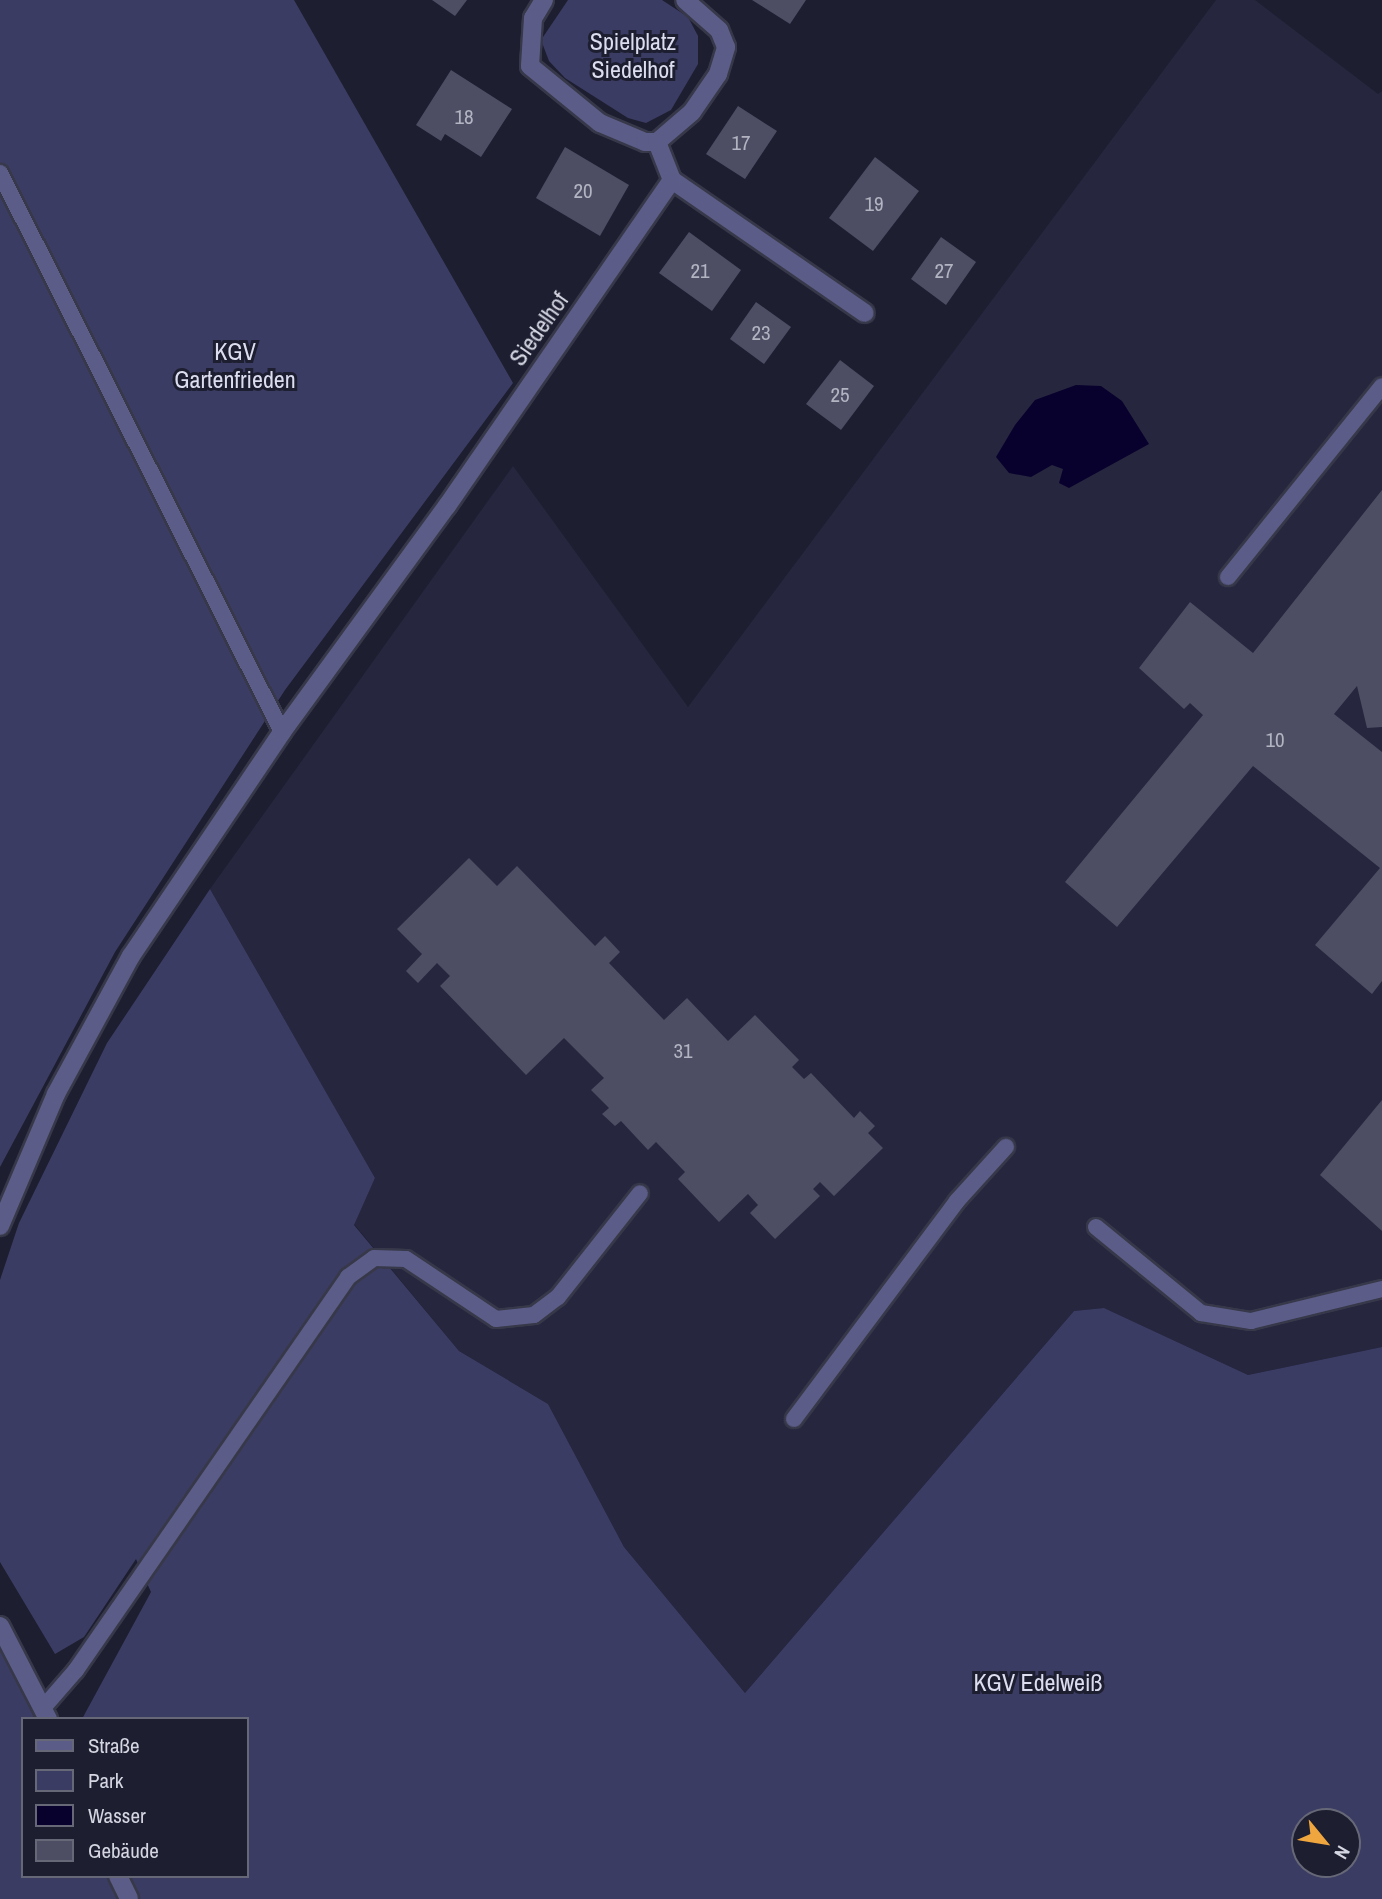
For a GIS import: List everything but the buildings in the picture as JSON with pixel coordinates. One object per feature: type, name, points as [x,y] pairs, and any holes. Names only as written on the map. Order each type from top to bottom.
[{"type":"street","points":[[544,0],[533,18],[530,66],[600,122],[645,142],[657,142],[692,112],[719,74],[726,47],[719,30],[685,0]]},
{"type":"street","points":[[657,142],[672,180],[865,313]]},
{"type":"street","name":"Siedelhof","points":[[0,1226],[56,1094],[131,956],[282,732],[447,506],[672,180]]},
{"type":"street","points":[[0,1626],[45,1713]]},
{"type":"street","points":[[119,1878],[129,1899]]},
{"type":"lane","points":[[0,173],[282,732]]},
{"type":"lane","points":[[1228,577],[1382,386]]},
{"type":"lane","points":[[794,1419],[957,1201],[1006,1147]]},
{"type":"lane","points":[[45,1713],[348,1277],[374,1258],[406,1259],[496,1319],[534,1315],[558,1297],[640,1193]]},
{"type":"lane","points":[[1096,1227],[1201,1313],[1251,1321],[1382,1289]]},
{"type":"shaded area","points":[[1216,0],[1255,0],[1378,94],[1382,91],[1382,1347],[1248,1375],[1104,1308],[1074,1311],[745,1693],[624,1547],[548,1404],[459,1351],[354,1224],[375,1178],[210,889],[513,466],[688,707]]},
{"type":"green space","name":"KGV Gartenfrieden","points":[[0,0],[294,0],[513,383],[285,690],[115,952],[0,1167]]},
{"type":"green space","name":"Spielplatz Siedelhof","points":[[568,0],[662,0],[688,17],[698,36],[698,64],[671,110],[646,123],[628,118],[565,78],[549,61],[541,40]]},
{"type":"green space","name":"KGV Edelweiß","points":[[210,889],[375,1178],[354,1225],[459,1351],[548,1404],[624,1547],[745,1693],[1074,1311],[1104,1308],[1248,1375],[1382,1347],[1382,1899],[0,1899],[0,1648],[34,1717],[21,1717],[21,1878],[248,1878],[248,1717],[83,1717],[151,1592],[136,1559],[84,1637],[55,1654],[0,1562],[0,1280],[19,1223],[107,1043]]},
{"type":"water","points":[[1076,385],[1101,386],[1122,401],[1149,444],[1069,488],[1059,483],[1063,469],[1052,465],[1031,477],[1009,473],[996,457],[1015,425],[1035,400]]}]
